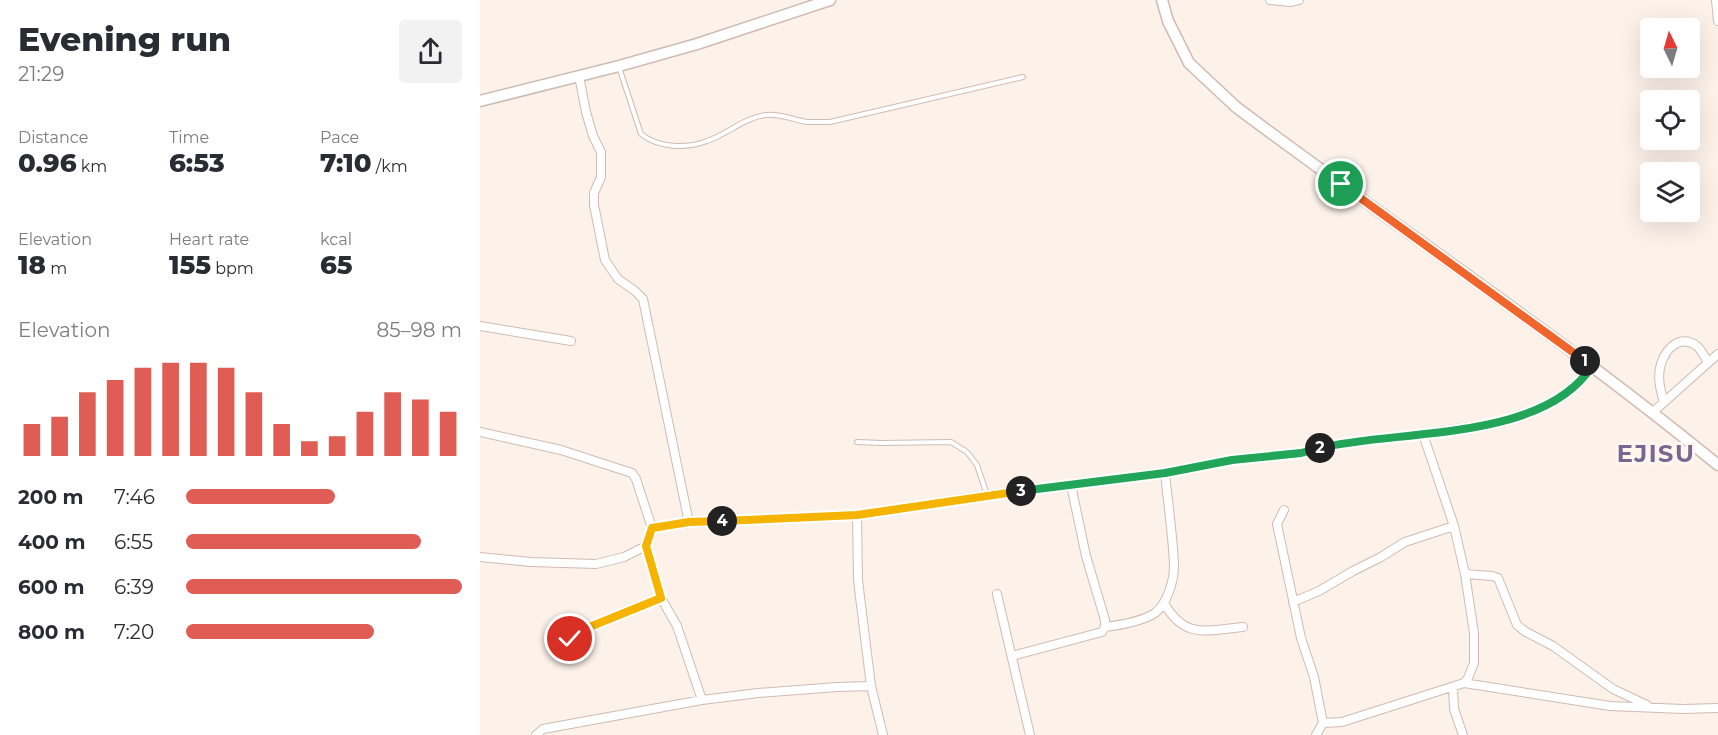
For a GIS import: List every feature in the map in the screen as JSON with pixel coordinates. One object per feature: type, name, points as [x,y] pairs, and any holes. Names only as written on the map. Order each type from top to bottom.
[{"type":"main road","points":[[480,101],[697,44],[830,0]]},
{"type":"main road","points":[[1162,0],[1168,21],[1189,63],[1236,107],[1653,411],[1718,465]]},
{"type":"street","points":[[1270,0],[1290,2],[1299,0]]},
{"type":"street","points":[[1716,0],[1718,21]]},
{"type":"street","points":[[579,76],[586,112],[593,136],[601,152],[601,177],[594,193],[594,205],[605,260],[618,279],[643,299],[689,522]]},
{"type":"street","points":[[480,326],[571,341]]},
{"type":"street","points":[[1664,402],[1660,388],[1661,364],[1672,344],[1686,341],[1697,346],[1708,362]]},
{"type":"street","points":[[1653,411],[1718,354]]},
{"type":"street","points":[[652,528],[689,522],[857,515],[987,495],[1165,473],[1232,460],[1301,453],[1339,444],[1503,422],[1544,407],[1574,388],[1592,366]]},
{"type":"street","points":[[480,432],[561,450],[632,473],[652,528],[646,546],[661,598],[677,626],[702,700]]},
{"type":"street","points":[[1423,434],[1454,526],[1465,574],[1474,633],[1474,663],[1464,683]]},
{"type":"street","points":[[1106,627],[1137,621],[1155,612],[1164,603],[1174,568],[1165,473]]},
{"type":"street","points":[[1012,656],[1102,632],[1106,627],[1106,620],[1086,556],[1071,485]]},
{"type":"street","points":[[1284,510],[1277,524],[1301,638],[1314,677],[1323,723],[1316,735]]},
{"type":"street","points":[[857,515],[858,579],[871,686],[883,735]]},
{"type":"street","points":[[1293,602],[1319,591],[1405,542],[1454,526]]},
{"type":"street","points":[[480,556],[531,562],[596,564],[624,557],[646,546]]},
{"type":"street","points":[[1465,574],[1498,578],[1517,626],[1553,646],[1613,689],[1651,707]]},
{"type":"street","points":[[998,594],[1030,735]]},
{"type":"street","points":[[570,639],[582,630],[661,598]]},
{"type":"street","points":[[1164,603],[1177,620],[1188,629],[1197,631],[1243,627]]},
{"type":"street","points":[[1323,723],[1342,722],[1464,683],[1610,706],[1718,708]]},
{"type":"street","points":[[536,735],[543,729],[702,700],[758,693],[871,686]]},
{"type":"street","points":[[1452,687],[1454,710],[1463,735]]},
{"type":"lane","points":[[619,66],[641,134],[658,143],[674,146],[707,141],[745,121],[767,115],[807,122],[830,123],[1023,78]]},
{"type":"lane","points":[[857,442],[951,441],[967,452],[977,465],[987,495]]},
{"type":"district","name":"EJISU","points":[[1656,453]]},
{"type":"route","points":[[570,639],[582,630],[661,598],[646,546],[652,528],[689,522],[857,515],[987,495],[1165,473],[1232,460],[1301,453],[1339,444],[1503,422],[1544,407],[1574,388],[1584,378],[1592,366],[1341,184]]}]
